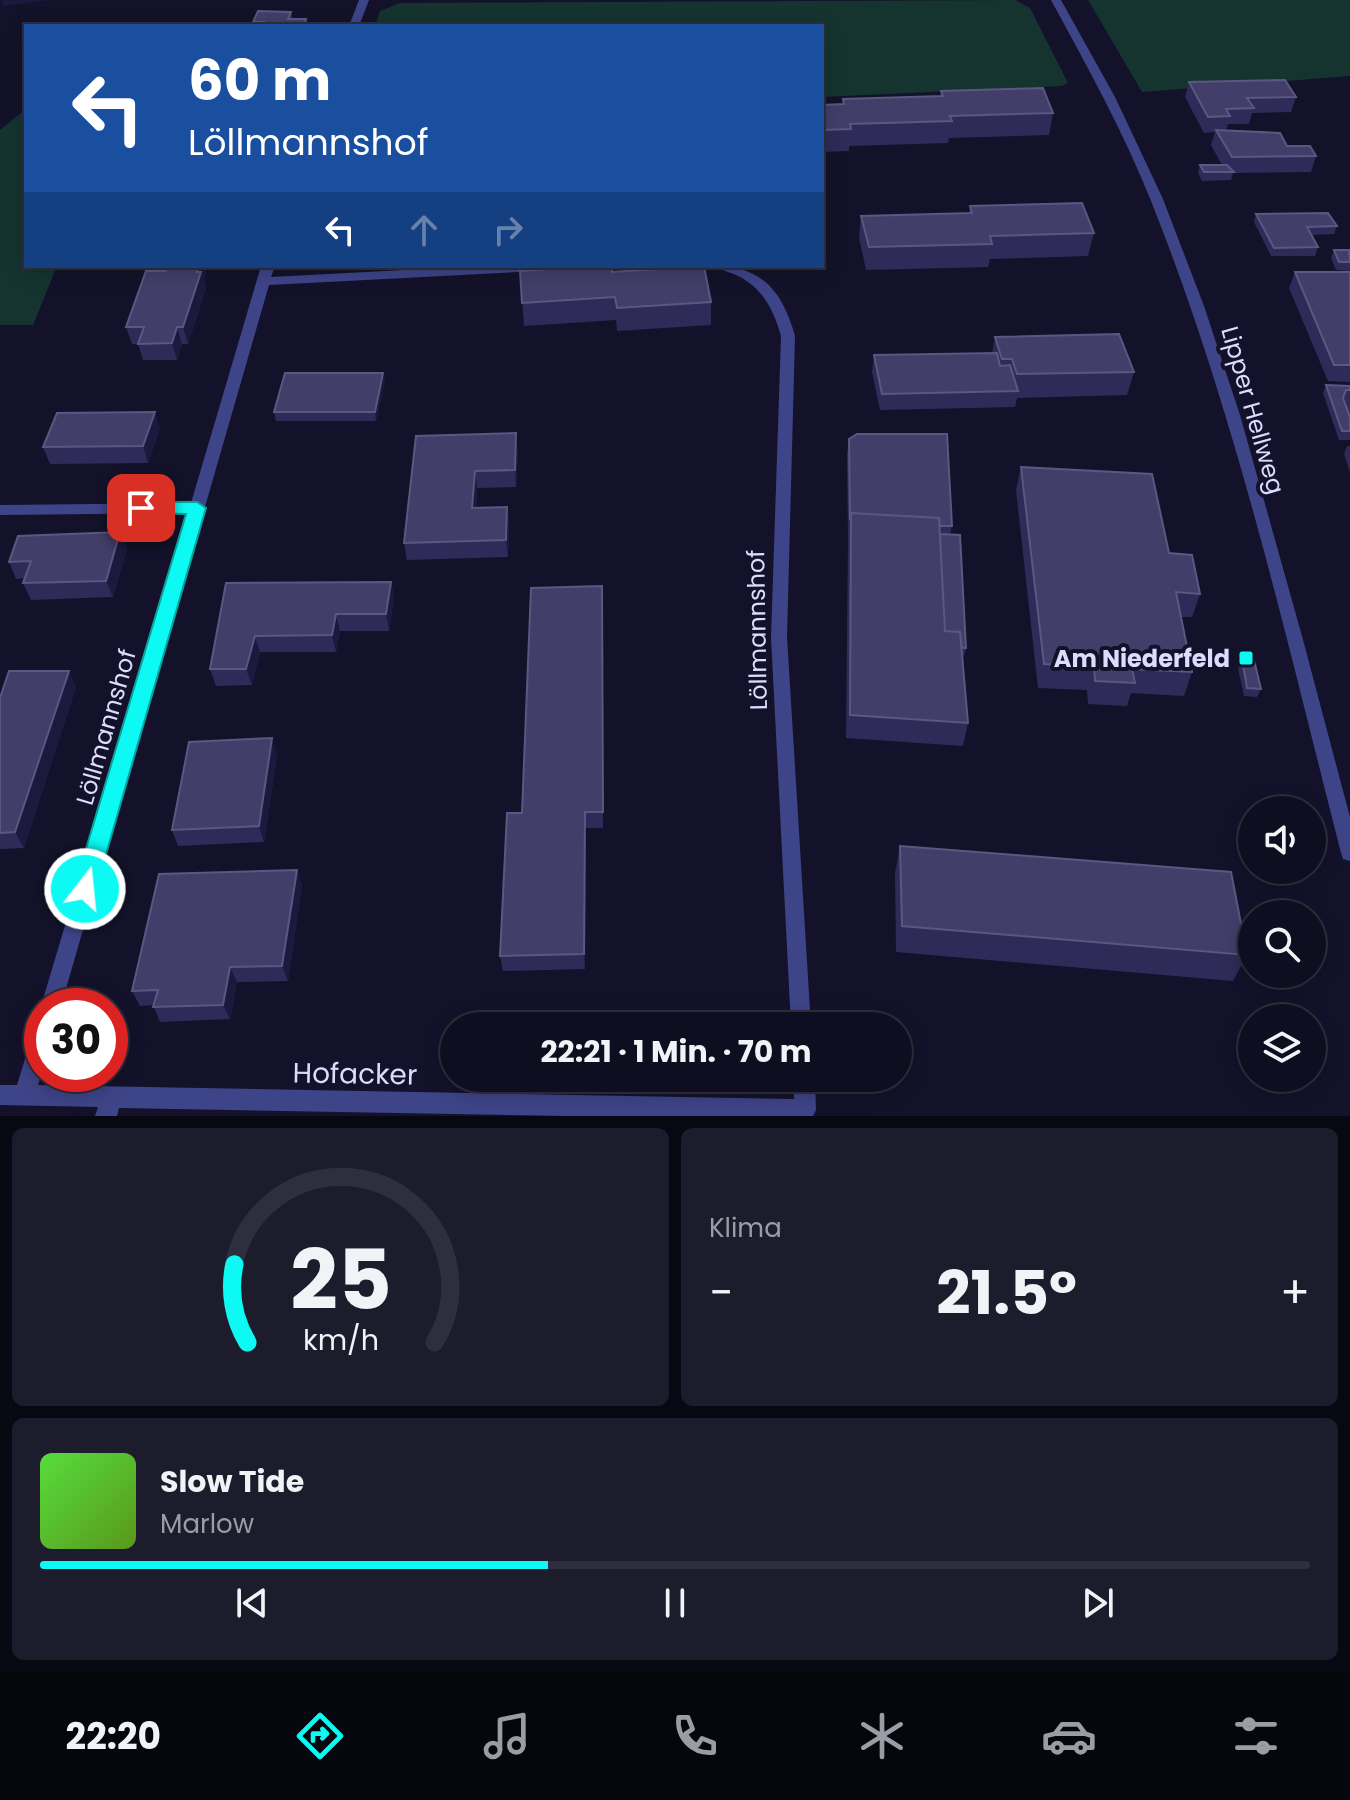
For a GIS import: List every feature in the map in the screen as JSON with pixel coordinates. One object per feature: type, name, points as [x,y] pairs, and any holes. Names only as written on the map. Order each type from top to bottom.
[{"type":"street","points":[[355,24],[364,0]]},
{"type":"street","name":"Lipper Hellweg","points":[[1056,0],[1106,89],[1158,205],[1206,330],[1350,853]]},
{"type":"street","name":"Löllmannshof","points":[[56,988],[266,274],[484,268]]},
{"type":"street","name":"Löllmannshof","points":[[727,268],[754,279],[774,297],[788,336],[779,637],[800,1012]]},
{"type":"street","points":[[0,510],[197,508]]},
{"type":"street","name":"Hofacker","points":[[0,1095],[25,1095],[108,1106],[805,1110],[804,1092]]},
{"type":"green space","points":[[1015,0],[1030,8],[1068,83],[1062,86],[824,97],[824,24],[376,24],[380,11],[400,3]]},
{"type":"green space","points":[[1088,0],[1350,0],[1350,76],[1142,92]]},
{"type":"green space","points":[[24,111],[24,268],[56,268],[33,325],[0,325],[0,130]]},
{"type":"building","points":[[258,11],[291,12],[288,19],[306,19],[305,24],[253,22]]},
{"type":"building","points":[[1285,80],[1296,97],[1247,98],[1254,108],[1226,109],[1230,116],[1208,117],[1189,82]]},
{"type":"building","points":[[1043,88],[1053,113],[950,116],[952,121],[850,124],[851,129],[824,130],[824,105],[844,104],[843,99],[943,96],[941,91]]},
{"type":"building","points":[[1216,130],[1280,133],[1287,146],[1310,146],[1316,156],[1232,157]]},
{"type":"building","points":[[1200,165],[1227,165],[1234,172],[1204,172]]},
{"type":"building","points":[[1082,203],[1094,233],[990,236],[992,244],[869,247],[861,216],[972,213],[970,206]]},
{"type":"building","points":[[1328,213],[1337,226],[1307,227],[1318,247],[1274,248],[1256,214]]},
{"type":"building","points":[[1334,250],[1349,250],[1350,262],[1339,262]]},
{"type":"building","points":[[167,268],[198,268],[197,272],[201,272],[183,327],[177,327],[172,343],[138,344],[144,327],[126,327],[146,271],[166,271]]},
{"type":"building","points":[[611,268],[612,272],[704,268],[711,302],[617,308],[615,297],[522,303],[520,271]]},
{"type":"building","points":[[1295,272],[1350,272],[1350,365],[1334,365]]},
{"type":"building","points":[[1119,334],[1134,372],[1017,374],[1012,359],[1002,359],[995,337]]},
{"type":"building","points":[[997,353],[1000,366],[1010,365],[1018,391],[882,394],[874,355]]},
{"type":"building","points":[[285,373],[383,373],[375,412],[274,412]]},
{"type":"building","points":[[1326,385],[1350,386],[1343,398],[1350,417],[1350,431],[1342,431]]},
{"type":"building","points":[[155,412],[143,446],[43,447],[57,413]]},
{"type":"building","points":[[516,433],[515,470],[475,471],[472,508],[507,507],[506,540],[404,543],[416,436]]},
{"type":"building","points":[[857,434],[947,434],[952,526],[940,526],[939,518],[851,513],[850,520],[849,439]]},
{"type":"building","points":[[1021,467],[1152,474],[1169,553],[1192,555],[1200,594],[1176,592],[1192,672],[1132,669],[1135,683],[1095,681],[1094,667],[1044,664]]},
{"type":"building","points":[[851,513],[939,518],[945,631],[960,632],[968,723],[850,715]]},
{"type":"building","points":[[120,532],[106,581],[23,583],[31,561],[9,562],[18,536]]},
{"type":"building","points":[[940,534],[960,535],[966,648],[962,648],[960,632],[945,631]]},
{"type":"building","points":[[391,582],[386,614],[336,614],[332,635],[255,636],[246,669],[210,669],[226,583]]},
{"type":"building","points":[[602,586],[603,812],[585,812],[584,954],[500,956],[507,813],[522,813],[531,588]]},
{"type":"building","points":[[1242,659],[1254,660],[1261,689],[1247,688]]},
{"type":"building","points":[[9,671],[69,671],[15,832],[0,833],[0,698]]},
{"type":"building","points":[[272,738],[259,826],[172,830],[189,742]]},
{"type":"building","points":[[900,846],[1231,872],[1238,908],[1238,954],[902,926]]},
{"type":"building","points":[[297,870],[282,966],[230,967],[223,1005],[153,1007],[158,990],[132,991],[159,874]]},
{"type":"place","name":"Am Niederfeld","points":[[1246,658]]},
{"type":"route","points":[[85,889],[197,508],[141,508]]}]
